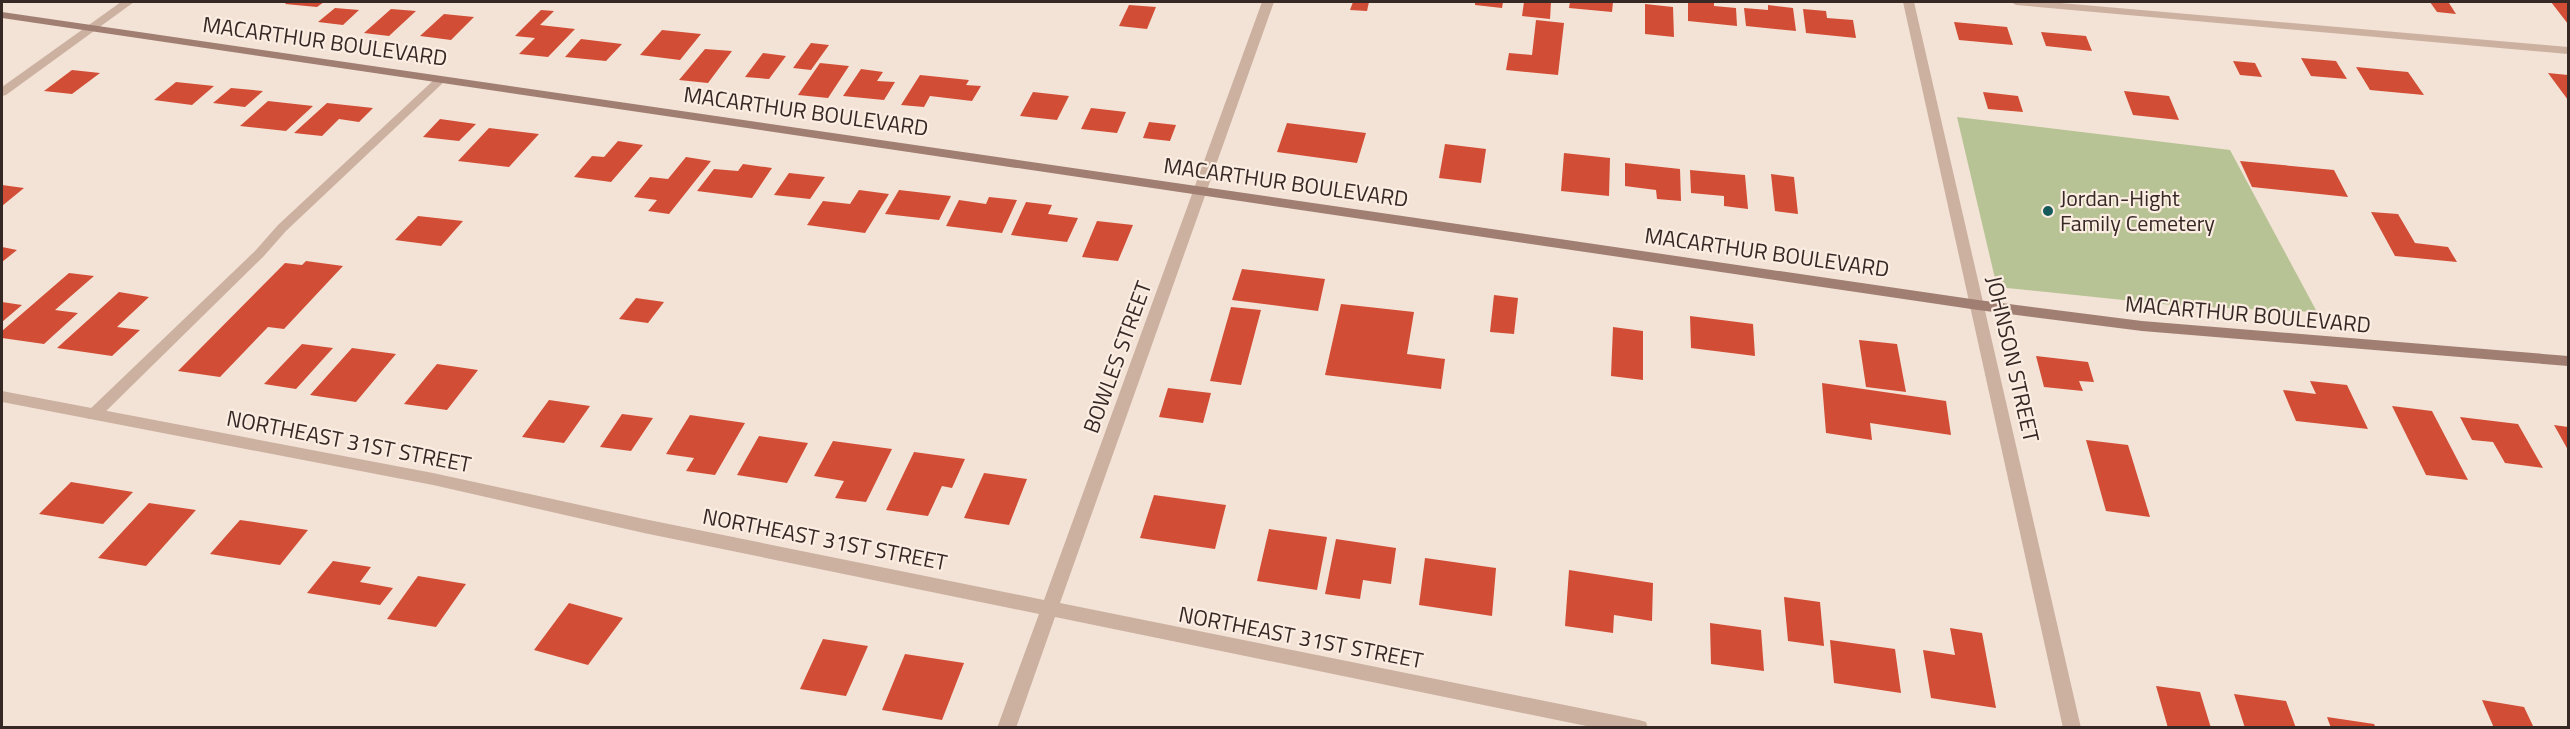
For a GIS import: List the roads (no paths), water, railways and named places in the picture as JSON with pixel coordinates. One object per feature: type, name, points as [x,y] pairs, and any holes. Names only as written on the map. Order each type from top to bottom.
[{"type":"main road","name":"MACARTHUR BOULEVARD","points":[[2,15],[1978,305],[2142,326],[2568,361]]},
{"type":"street","points":[[2,92],[128,2]]},
{"type":"street","name":"BOWLES STREET","points":[[1006,728],[1268,2]]},
{"type":"street","name":"JOHNSON STREET","points":[[1908,2],[2072,728]]},
{"type":"street","points":[[2016,2],[2568,51]]},
{"type":"street","name":"NORTHEAST 31ST STREET","points":[[2,397],[433,479],[644,526],[1050,606],[1091,618],[1639,728]]},
{"type":"lane","points":[[93,415],[259,254],[282,228],[441,79]]},
{"type":"place","name":"Jordan-Hight Family Cemetery","points":[[2048,211]]}]
